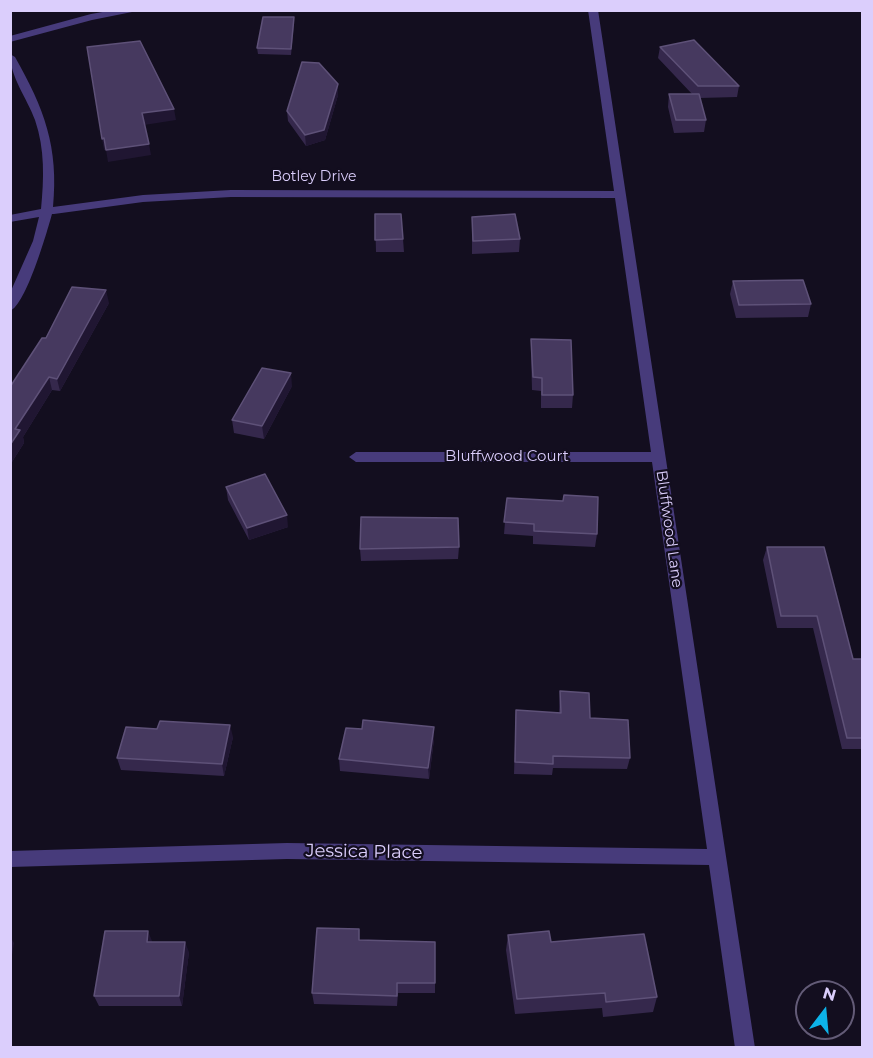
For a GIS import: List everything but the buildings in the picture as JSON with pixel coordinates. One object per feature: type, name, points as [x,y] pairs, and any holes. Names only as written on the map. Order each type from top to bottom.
[{"type":"street","points":[[10,39],[92,17],[137,10]]},
{"type":"street","name":"Bluffwood Lane","points":[[593,10],[745,1047]]},
{"type":"street","points":[[10,57],[29,88],[48,141],[51,180],[48,210],[22,284],[10,307]]},
{"type":"street","name":"Botley Drive","points":[[10,219],[48,210],[161,195],[225,192],[620,195]]},
{"type":"street","name":"Bluffwood Court","points":[[356,457],[658,457]]},
{"type":"street","name":"Jessica Place","points":[[10,859],[287,851],[717,857]]}]
